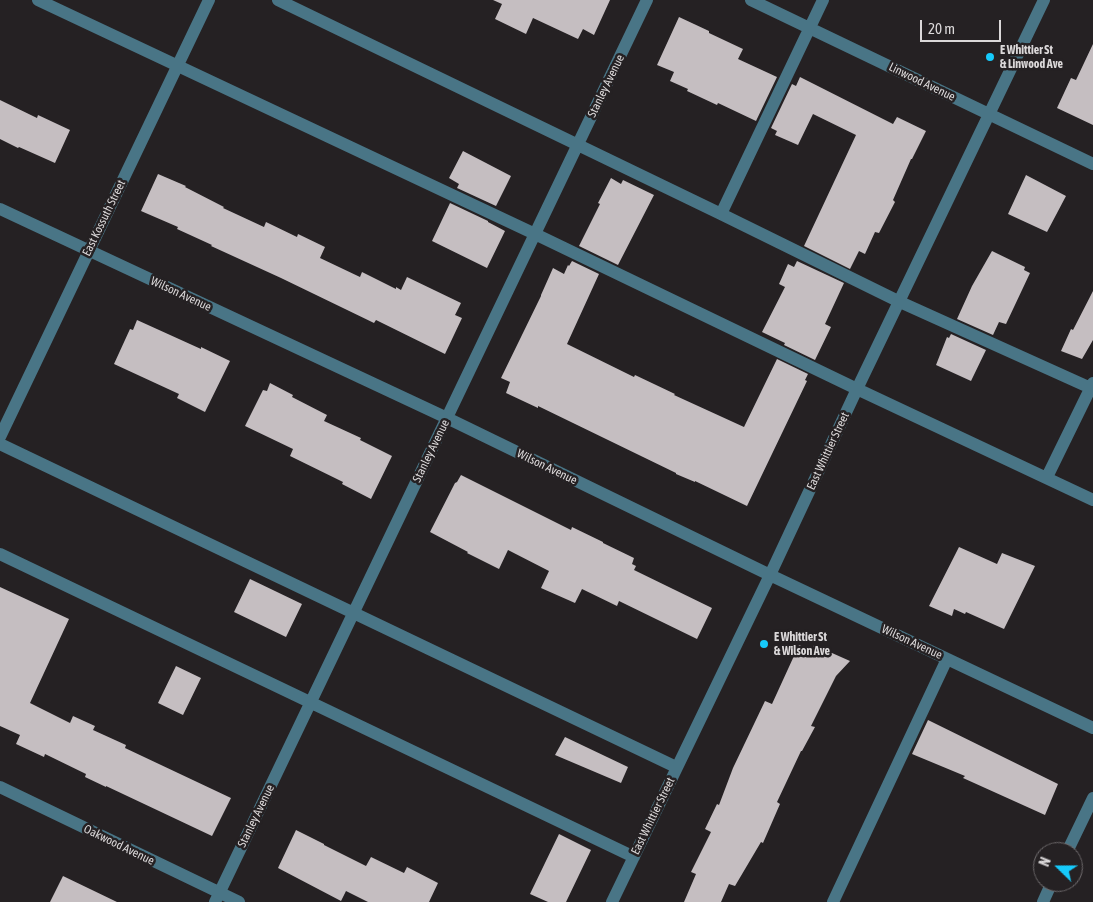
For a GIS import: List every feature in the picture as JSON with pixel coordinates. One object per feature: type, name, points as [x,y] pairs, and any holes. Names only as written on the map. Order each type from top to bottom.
[{"type":"street","points":[[38,0],[1093,500]]},
{"type":"street","name":"East Kossuth Street","points":[[0,437],[209,0]]},
{"type":"street","points":[[278,0],[900,302],[1092,387],[1047,477]]},
{"type":"street","name":"Stanley Avenue","points":[[217,897],[647,0]]},
{"type":"street","name":"Linwood Avenue","points":[[752,0],[1093,164]]},
{"type":"street","points":[[721,214],[823,0]]},
{"type":"street","name":"East Whittier Street","points":[[612,902],[1044,0]]},
{"type":"street","name":"Wilson Avenue","points":[[0,210],[447,418],[770,575],[1093,728]]},
{"type":"street","points":[[0,444],[676,767]]},
{"type":"street","points":[[0,554],[634,857]]},
{"type":"street","points":[[832,902],[947,659]]},
{"type":"street","name":"Oakwood Avenue","points":[[0,788],[217,897],[239,902]]},
{"type":"street","points":[[1072,842],[1093,798]]},
{"type":"building","points":[[493,0],[610,0],[594,35],[583,29],[578,39],[533,18],[526,34],[495,19],[502,4]]},
{"type":"building","points":[[679,17],[743,49],[738,59],[777,77],[756,121],[687,91],[688,89],[670,81],[674,72],[657,65]]},
{"type":"building","points":[[1093,44],[1093,125],[1057,108],[1071,78],[1076,80]]},
{"type":"building","points":[[800,77],[893,124],[897,117],[926,131],[911,159],[893,200],[895,202],[879,233],[875,232],[865,254],[859,251],[850,269],[804,246],[856,135],[813,114],[798,145],[775,135],[777,131],[771,128],[792,84],[796,86]]},
{"type":"building","points":[[0,100],[37,118],[38,115],[70,130],[55,163],[0,139]]},
{"type":"building","points":[[463,151],[511,176],[496,206],[457,188],[459,184],[449,178]]},
{"type":"building","points":[[158,174],[186,186],[223,208],[264,227],[266,222],[297,237],[298,234],[325,247],[320,258],[360,277],[362,272],[401,290],[407,277],[461,303],[455,315],[462,318],[445,354],[376,320],[374,323],[211,246],[177,229],[178,227],[141,211]]},
{"type":"building","points":[[1026,175],[1066,196],[1047,232],[1008,214]]},
{"type":"building","points":[[611,178],[621,184],[623,180],[654,195],[618,265],[579,246]]},
{"type":"building","points":[[450,203],[505,231],[487,268],[432,241]]},
{"type":"building","points":[[992,251],[1025,267],[1024,270],[1030,273],[1006,324],[999,322],[993,335],[957,319],[972,286]]},
{"type":"building","points":[[572,261],[599,274],[567,344],[634,377],[635,375],[744,427],[777,359],[808,374],[805,380],[807,381],[747,506],[676,474],[538,406],[538,408],[506,393],[510,382],[501,378],[553,268],[564,274]]},
{"type":"building","points":[[797,261],[844,283],[825,324],[831,327],[815,360],[762,332],[785,287],[779,284],[788,264],[794,267]]},
{"type":"building","points":[[1093,291],[1093,340],[1082,359],[1061,351],[1071,329],[1073,330]]},
{"type":"building","points":[[137,320],[230,361],[205,412],[177,398],[179,394],[114,364],[130,329],[133,330]]},
{"type":"building","points":[[951,334],[986,350],[971,381],[936,365],[947,337],[949,338]]},
{"type":"building","points":[[270,383],[327,415],[324,421],[361,438],[360,440],[392,456],[371,499],[342,484],[343,482],[290,456],[293,449],[245,426],[263,390],[267,391]]},
{"type":"building","points":[[461,475],[571,530],[572,527],[634,558],[632,564],[636,566],[634,570],[712,608],[697,639],[619,601],[617,606],[582,589],[575,603],[541,588],[549,571],[508,550],[499,569],[430,532]]},
{"type":"building","points":[[959,547],[997,564],[1002,553],[1035,566],[1004,629],[966,612],[965,614],[954,609],[952,616],[929,606]]},
{"type":"building","points":[[250,579],[302,604],[286,637],[234,612]]},
{"type":"building","points":[[0,587],[69,619],[30,703],[70,723],[73,716],[95,726],[93,730],[126,745],[125,748],[231,798],[212,836],[85,777],[86,774],[45,754],[44,757],[16,744],[20,735],[0,726]]},
{"type":"building","points":[[799,645],[811,650],[814,645],[850,661],[836,676],[811,726],[815,727],[801,751],[777,802],[780,804],[763,843],[761,842],[735,886],[729,884],[721,902],[684,902],[696,874],[691,872],[711,832],[705,829],[717,804],[719,805],[733,768],[765,701],[772,704]]},
{"type":"building","points":[[176,666],[201,678],[183,715],[158,703]]},
{"type":"building","points":[[928,720],[1058,784],[1045,815],[963,778],[965,776],[912,754]]},
{"type":"building","points":[[565,737],[628,767],[621,783],[555,755]]},
{"type":"building","points":[[296,830],[366,866],[371,857],[404,873],[407,867],[438,883],[429,902],[368,902],[346,891],[341,901],[278,868]]},
{"type":"building","points":[[559,834],[591,850],[566,902],[548,902],[530,894]]},
{"type":"building","points":[[63,876],[117,902],[50,902]]},
{"type":"place","name":"E Whittier St & Linwood Ave","points":[[990,57]]},
{"type":"place","name":"E Whittier St & Wilson Ave","points":[[764,644]]}]
